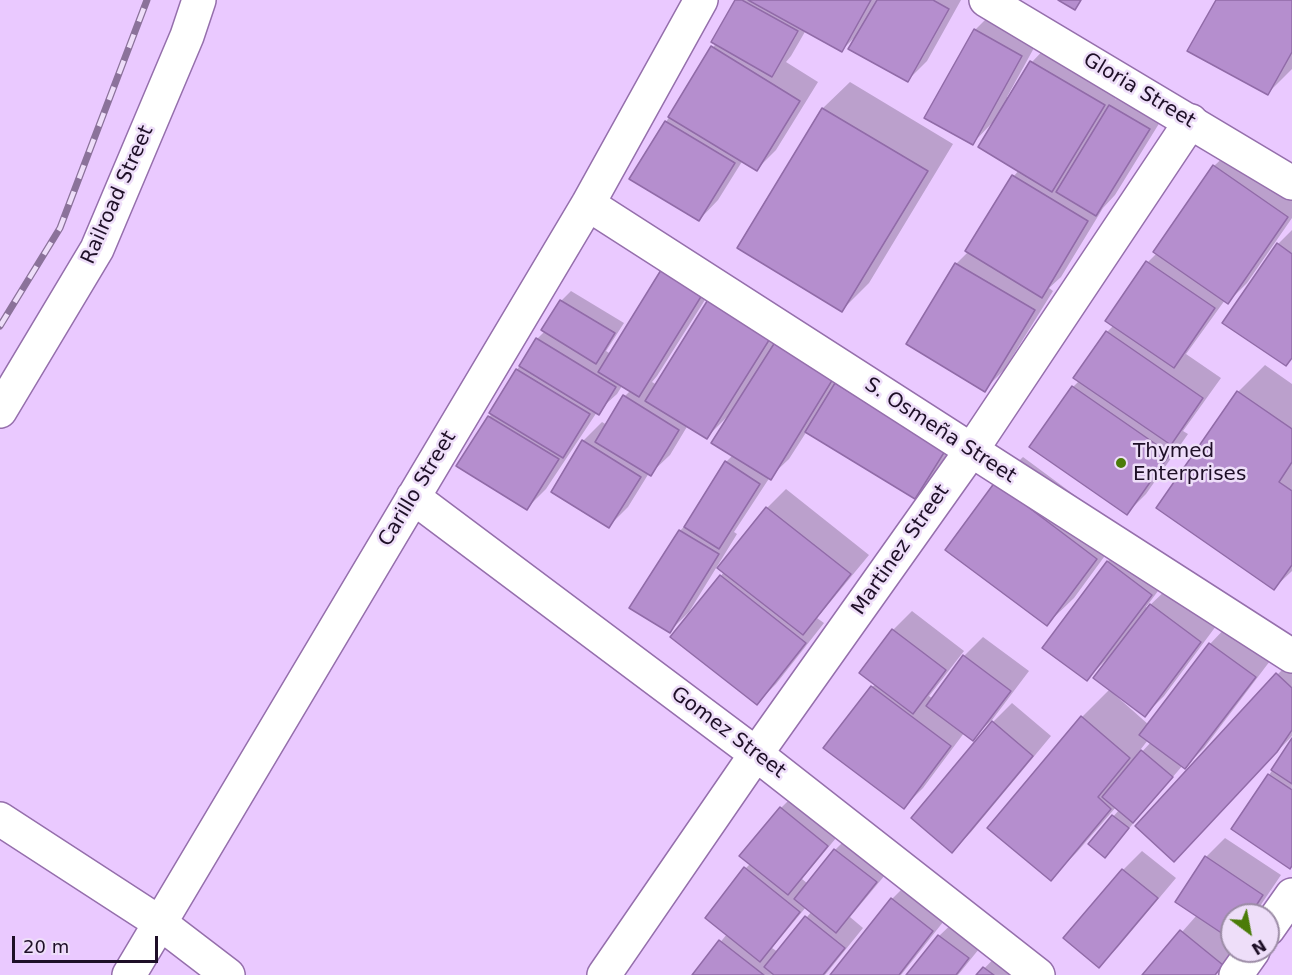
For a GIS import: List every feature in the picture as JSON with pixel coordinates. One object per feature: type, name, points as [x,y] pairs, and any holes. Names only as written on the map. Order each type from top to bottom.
[{"type":"street","name":"Railroad Street","points":[[0,411],[97,249],[187,36],[199,0]]},
{"type":"street","name":"Carillo Street","points":[[129,975],[588,204],[701,0]]},
{"type":"street","name":"Gloria Street","points":[[986,0],[1292,183]]},
{"type":"street","name":"Martinez Street","points":[[604,975],[756,754],[971,451],[1191,121]]},
{"type":"street","name":"S. Osmeña Street","points":[[588,204],[1292,656]]},
{"type":"street","name":"Gomez Street","points":[[413,497],[756,754],[1038,975]]},
{"type":"street","points":[[0,819],[160,923],[228,975]]},
{"type":"street","points":[[1280,912],[1292,895]]},
{"type":"building","points":[[735,0],[742,0],[798,31],[772,77],[711,42]]},
{"type":"building","points":[[748,0],[871,0],[842,52]]},
{"type":"building","points":[[877,0],[933,0],[949,9],[908,82],[848,49]]},
{"type":"building","points":[[1058,0],[1081,0],[1075,10]]},
{"type":"building","points":[[1216,0],[1292,0],[1292,52],[1268,95],[1187,51]]},
{"type":"building","points":[[974,29],[1022,56],[973,145],[924,118]]},
{"type":"building","points":[[711,46],[800,101],[757,171],[668,117]]},
{"type":"building","points":[[1030,61],[1105,105],[1052,192],[978,147]]},
{"type":"building","points":[[1109,105],[1150,129],[1096,216],[1056,192]]},
{"type":"building","points":[[822,108],[928,171],[842,312],[737,248]]},
{"type":"building","points":[[665,121],[735,163],[699,221],[629,179]]},
{"type":"building","points":[[1213,165],[1288,217],[1228,304],[1153,252]]},
{"type":"building","points":[[1012,175],[1088,221],[1042,298],[965,251]]},
{"type":"building","points":[[1277,243],[1292,254],[1292,358],[1286,366],[1222,323]]},
{"type":"building","points":[[1146,261],[1215,308],[1174,368],[1105,321]]},
{"type":"building","points":[[955,263],[1035,310],[985,392],[906,344]]},
{"type":"building","points":[[661,270],[702,295],[639,397],[598,372]]},
{"type":"building","points":[[709,298],[771,337],[707,439],[645,401]]},
{"type":"building","points":[[560,300],[615,333],[596,364],[541,330]]},
{"type":"building","points":[[1106,331],[1203,398],[1171,445],[1073,378]]},
{"type":"building","points":[[536,338],[616,387],[599,415],[519,366]]},
{"type":"building","points":[[777,339],[836,374],[771,480],[711,443]]},
{"type":"building","points":[[516,369],[590,414],[563,458],[489,413]]},
{"type":"building","points":[[835,383],[945,451],[915,499],[805,432]]},
{"type":"building","points":[[1072,386],[1170,454],[1127,515],[1029,447]]},
{"type":"building","points":[[1237,391],[1292,429],[1292,462],[1279,482],[1292,491],[1292,565],[1274,590],[1156,508]]},
{"type":"building","points":[[623,395],[679,430],[651,476],[595,442]]},
{"type":"building","points":[[488,416],[559,459],[527,510],[456,466]]},
{"type":"building","points":[[582,440],[641,477],[609,528],[551,492]]},
{"type":"building","points":[[725,461],[760,484],[719,549],[684,527]]},
{"type":"building","points":[[995,482],[1097,559],[1047,626],[945,550]]},
{"type":"building","points":[[766,507],[851,574],[803,635],[717,568]]},
{"type":"building","points":[[679,530],[719,554],[670,633],[629,608]]},
{"type":"building","points":[[1107,561],[1152,595],[1087,681],[1042,648]]},
{"type":"building","points":[[720,575],[806,643],[757,705],[670,637]]},
{"type":"building","points":[[1150,604],[1201,642],[1145,717],[1093,678]]},
{"type":"building","points":[[892,629],[946,670],[913,714],[859,673]]},
{"type":"building","points":[[1209,643],[1256,677],[1185,769],[1139,735]]},
{"type":"building","points":[[963,655],[1011,691],[973,741],[926,706]]},
{"type":"building","points":[[1276,673],[1292,688],[1292,730],[1277,752],[1174,862],[1135,826]]},
{"type":"building","points":[[871,686],[951,746],[904,809],[823,748]]},
{"type":"building","points":[[1081,716],[1130,758],[1098,797],[1111,809],[1051,881],[987,828]]},
{"type":"building","points":[[992,721],[1033,756],[952,853],[911,818]]},
{"type":"building","points":[[1292,738],[1292,784],[1271,770]]},
{"type":"building","points":[[1141,750],[1173,777],[1133,823],[1102,797]]},
{"type":"building","points":[[1268,774],[1292,790],[1292,866],[1290,869],[1231,829]]},
{"type":"building","points":[[780,807],[828,846],[788,895],[739,856]]},
{"type":"building","points":[[1112,815],[1129,828],[1105,858],[1088,844]]},
{"type":"building","points":[[834,849],[877,882],[836,933],[794,899]]},
{"type":"building","points":[[1205,856],[1263,895],[1258,903],[1220,903],[1220,932],[1175,902]]},
{"type":"building","points":[[744,867],[800,912],[760,962],[705,918]]},
{"type":"building","points":[[1122,869],[1158,898],[1099,968],[1063,938]]},
{"type":"building","points":[[891,898],[933,931],[899,975],[830,975]]},
{"type":"building","points":[[805,916],[845,948],[823,975],[774,975],[764,967]]},
{"type":"building","points":[[1180,930],[1223,965],[1215,975],[1142,975]]},
{"type":"building","points":[[938,935],[969,958],[956,975],[906,975]]},
{"type":"building","points":[[719,940],[764,975],[692,975]]},
{"type":"building","points":[[983,967],[994,975],[976,975]]},
{"type":"railway","points":[[0,326],[60,228],[147,0]]},
{"type":"place","name":"Thymed Enterprises","points":[[1121,463]]}]
